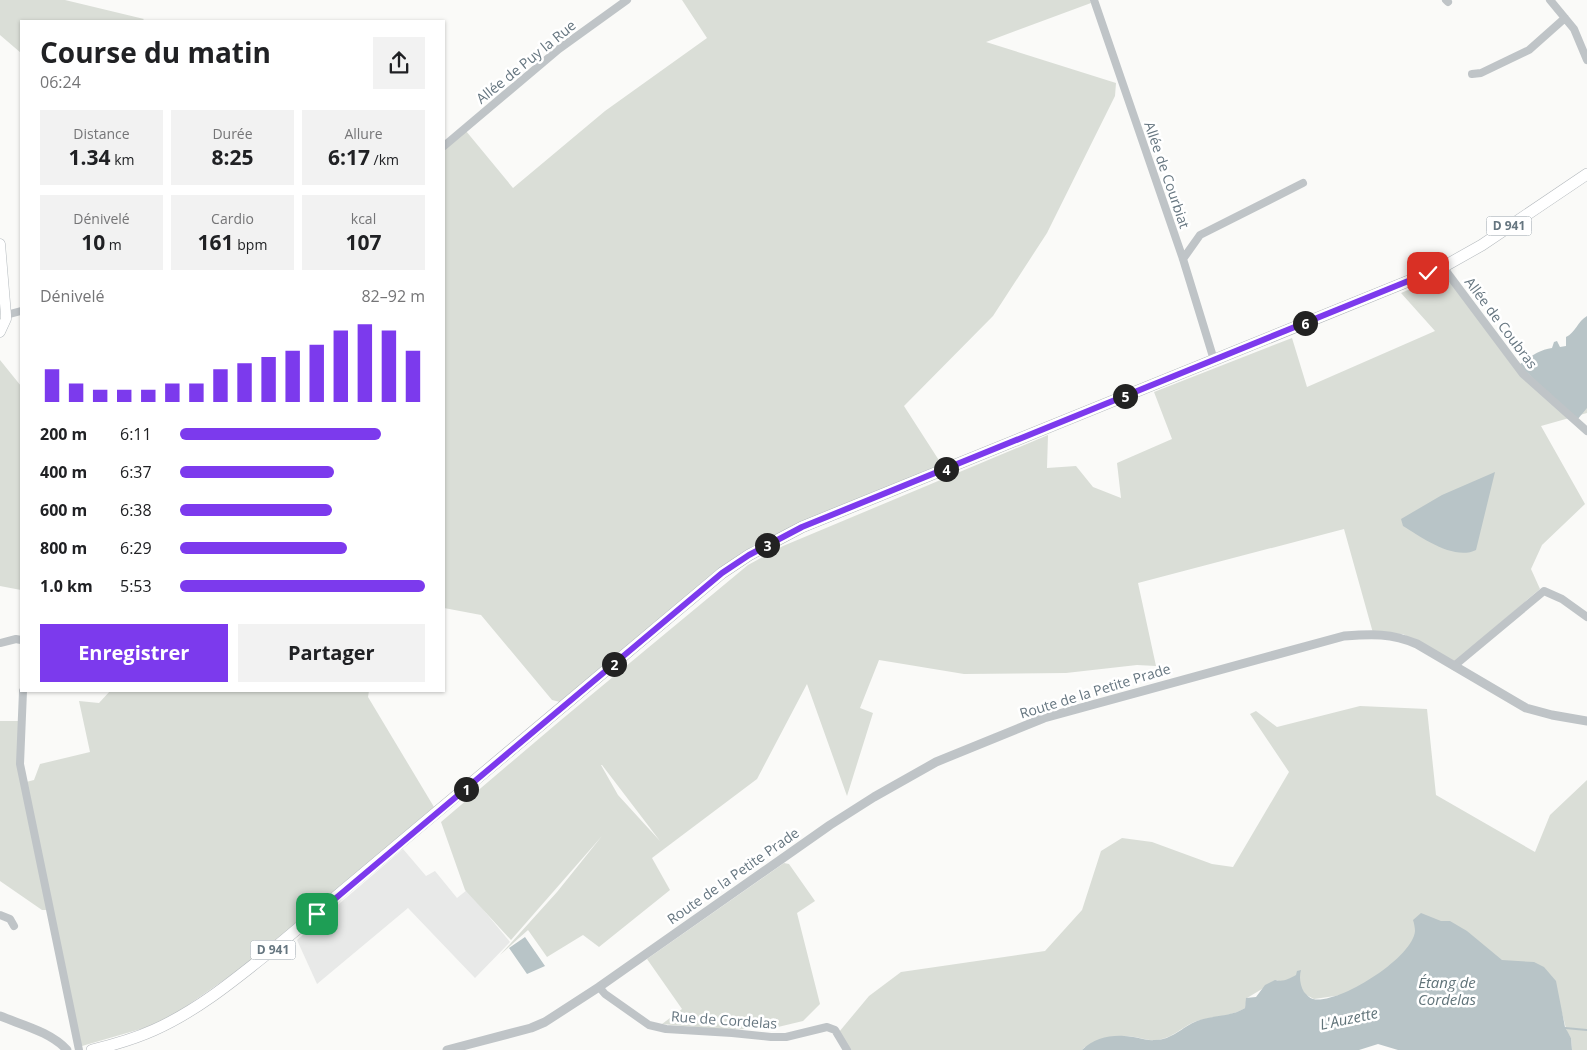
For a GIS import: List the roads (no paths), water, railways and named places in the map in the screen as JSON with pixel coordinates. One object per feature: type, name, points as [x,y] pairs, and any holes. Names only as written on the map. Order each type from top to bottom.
[{"type":"main road","name":"D 941","points":[[92,1050],[130,1040],[155,1030],[180,1017],[223,989],[297,930],[722,573],[749,555],[802,527],[1442,267],[1482,245],[1587,174]]},
{"type":"main road","points":[[0,244],[6,315],[0,332]]},
{"type":"street","name":"Allée de Puy la Rue","points":[[445,145],[559,49],[627,0]]},
{"type":"street","name":"Allée de Courbiat","points":[[1094,0],[1182,259],[1214,360]]},
{"type":"street","points":[[1550,0],[1574,29],[1587,60]]},
{"type":"street","points":[[1472,74],[1481,73],[1529,50],[1565,18]]},
{"type":"street","points":[[1182,259],[1200,235],[1303,183]]},
{"type":"street","name":"Allée de Coubras","points":[[1442,267],[1523,374],[1587,430]]},
{"type":"street","points":[[6,315],[20,311]]},
{"type":"street","points":[[1454,666],[1544,591],[1562,599],[1587,617]]},
{"type":"street","name":"Route de la Petite Prade","points":[[447,1050],[544,1022],[599,987],[830,825],[874,797],[936,762],[1044,718],[1344,636],[1374,635],[1401,638],[1417,644],[1526,708],[1587,721]]},
{"type":"street","points":[[0,643],[20,640]]},
{"type":"street","points":[[23,692],[20,764],[79,1050]]},
{"type":"street","points":[[0,915],[10,919],[14,926]]},
{"type":"street","name":"Rue de Cordelas","points":[[599,987],[605,994],[649,1024],[666,1029],[786,1037],[827,1027],[835,1030],[847,1050]]},
{"type":"street","points":[[0,1016],[48,1036],[67,1050]]},
{"type":"water","points":[[1587,316],[1587,408],[1577,420],[1519,365],[1534,354],[1552,348],[1554,342],[1557,341],[1560,347],[1566,346],[1566,337]]},
{"type":"water","points":[[1495,472],[1476,550],[1467,553],[1448,550],[1403,526],[1401,519],[1442,495]]},
{"type":"water","name":"Étang de Cordelas","points":[[1421,913],[1441,921],[1450,921],[1467,931],[1502,960],[1534,962],[1544,967],[1556,981],[1565,1027],[1571,1038],[1572,1050],[1398,1050],[1378,1044],[1359,1050],[1082,1050],[1096,1040],[1113,1036],[1128,1036],[1151,1040],[1167,1038],[1197,1021],[1240,1011],[1245,1008],[1246,998],[1256,997],[1265,985],[1275,980],[1288,979],[1301,970],[1302,987],[1310,998],[1324,999],[1339,995],[1373,977],[1402,954],[1411,942],[1415,931],[1413,920]]},
{"type":"water","points":[[525,937],[545,966],[527,974],[509,948]]},
{"type":"waterway","name":"L'Auzette","points":[[1565,1028],[1587,1030]]}]
